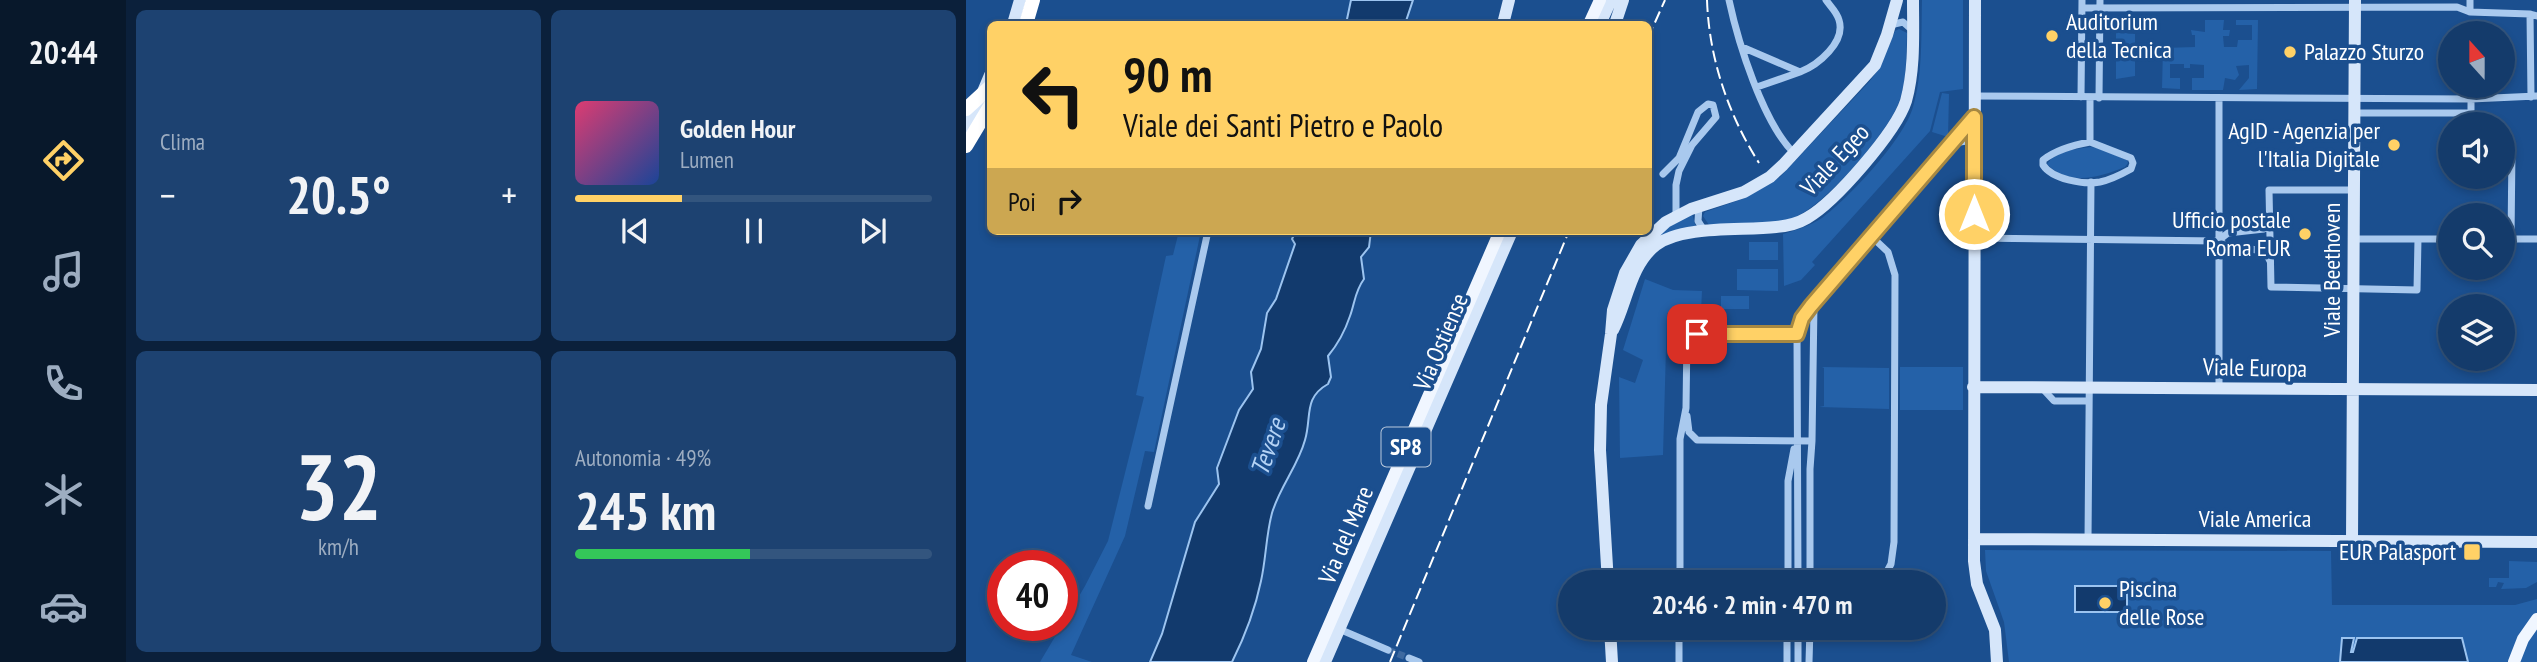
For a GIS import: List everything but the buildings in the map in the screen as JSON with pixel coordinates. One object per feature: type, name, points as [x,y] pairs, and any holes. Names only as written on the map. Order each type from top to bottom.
[{"type":"highway","points":[[1030,21],[1033,0]]},
{"type":"highway","points":[[966,146],[978,108],[987,92]]},
{"type":"main road","points":[[1590,21],[1600,0]]},
{"type":"main road","name":"Via del Mare","points":[[1313,662],[1498,235]]},
{"type":"main road","points":[[2514,661],[2524,636],[2537,619]]},
{"type":"street","points":[[1014,21],[1020,0]]},
{"type":"street","points":[[1021,21],[1027,0]]},
{"type":"street","points":[[1030,21],[1040,0]]},
{"type":"street","points":[[1504,21],[1509,0]]},
{"type":"street","points":[[1601,21],[1611,0]]},
{"type":"street","points":[[1616,21],[1623,0]]},
{"type":"street","points":[[1728,0],[1757,87],[1780,136],[1794,153]]},
{"type":"street","points":[[1757,87],[1800,72],[1821,60],[1839,32],[1838,18],[1826,0]]},
{"type":"street","name":"Viale Egeo","points":[[1652,234],[1676,216],[1749,190],[1773,174],[1871,70],[1882,50],[1896,0]]},
{"type":"street","name":"Viale Egeo","points":[[1611,334],[1635,274],[1649,251],[1660,243],[1674,236],[1793,225],[1809,217],[1826,203],[1878,147],[1898,121],[1904,105],[1910,79],[1913,0]]},
{"type":"street","points":[[1975,0],[1975,575],[1994,625],[1997,662]]},
{"type":"street","points":[[2470,0],[2470,12]]},
{"type":"street","points":[[1975,93],[2085,97],[2308,99],[2534,97],[2534,15],[2470,12],[2458,7],[2355,3],[2082,4],[2085,97],[2090,142]]},
{"type":"street","name":"Viale Beethoven","points":[[2352,541],[2355,3]]},
{"type":"street","points":[[2099,4],[2099,97]]},
{"type":"street","points":[[1890,25],[1903,22],[1913,30]]},
{"type":"street","points":[[1742,47],[1800,72]]},
{"type":"street","points":[[966,127],[978,108],[987,83]]},
{"type":"street","points":[[2218,389],[2219,98]]},
{"type":"street","points":[[2354,113],[2471,113],[2471,99]]},
{"type":"street","points":[[1663,174],[1679,158],[1700,108],[1713,105],[1716,117],[1692,145],[1678,174],[1676,216]]},
{"type":"street","points":[[1798,570],[1797,334],[1802,318],[1974,117]]},
{"type":"street","points":[[1953,143],[1974,140]]},
{"type":"street","points":[[2090,142],[2131,158],[2131,169],[2100,182],[2091,182],[2054,175],[2043,165],[2043,160],[2049,155],[2090,142]]},
{"type":"street","points":[[2088,540],[2091,182]]},
{"type":"street","points":[[2353,190],[2269,190],[2271,287],[2417,290],[2418,239]]},
{"type":"street","points":[[1699,206],[1698,221],[1705,232]]},
{"type":"street","points":[[2219,240],[2228,233],[2264,229],[2270,213]]},
{"type":"street","points":[[1148,506],[1207,235]]},
{"type":"street","name":"Via Ostiense","points":[[1325,662],[1510,235]]},
{"type":"street","name":"Viale Egeo","points":[[1607,570],[1600,429],[1612,310],[1627,268],[1651,235]]},
{"type":"street","points":[[1871,236],[1888,252],[1895,280],[1894,542],[1888,570]]},
{"type":"street","points":[[1974,237],[2083,238],[2090,241],[2219,240],[2231,248],[2264,251],[2271,263]]},
{"type":"street","points":[[2353,239],[2438,239]]},
{"type":"street","points":[[2515,239],[2537,239]]},
{"type":"street","points":[[1810,570],[1815,301]]},
{"type":"street","points":[[1797,334],[1686,334],[1686,408],[1689,432],[1697,440],[1812,441]]},
{"type":"street","name":"Viale Europa","points":[[1973,387],[2042,388],[2089,395],[2218,389],[2537,390]]},
{"type":"street","points":[[1680,570],[1680,439],[1686,408]]},
{"type":"street","points":[[1788,570],[1788,476],[1796,441]]},
{"type":"street","points":[[1787,510],[1810,510]]},
{"type":"street","name":"Viale America","points":[[1974,539],[2537,542]]},
{"type":"street","points":[[1788,551],[1810,551]]},
{"type":"street","points":[[1339,629],[1388,650]]},
{"type":"street","points":[[1611,640],[1612,662]]},
{"type":"street","points":[[1679,640],[1679,662]]},
{"type":"street","points":[[1787,640],[1787,662]]},
{"type":"street","points":[[1798,640],[1798,662]]},
{"type":"street","points":[[1809,640],[1809,662]]},
{"type":"street","points":[[1787,648],[1809,648]]},
{"type":"street","points":[[1409,658],[1419,662]]},
{"type":"shaded area","points":[[1922,0],[1963,0],[1963,89],[1940,92],[1930,131],[1812,262],[1815,265],[1801,280],[1784,286],[1783,234],[1813,223],[1833,209],[1874,167],[1908,120],[1918,81]]},
{"type":"shaded area","points":[[2205,20],[2224,20],[2223,30],[2230,30],[2229,36],[2223,36],[2224,47],[2237,47],[2238,40],[2252,40],[2252,25],[2236,25],[2236,20],[2258,20],[2257,89],[2239,90],[2249,78],[2249,65],[2236,66],[2239,75],[2235,80],[2225,78],[2223,90],[2192,90],[2192,78],[2204,78],[2204,65],[2190,64],[2190,68],[2184,68],[2184,64],[2170,64],[2170,78],[2180,78],[2180,89],[2162,88],[2163,48],[2195,47],[2195,35],[2192,35],[2191,30],[2205,32]]},
{"type":"shaded area","points":[[1899,29],[1907,33],[1905,77],[1899,102],[1882,132],[1838,184],[1808,210],[1795,217],[1763,224],[1709,225],[1703,216],[1705,212],[1745,198],[1780,177],[1869,82],[1879,69],[1895,31]]},
{"type":"shaded area","points":[[2116,32],[2135,34],[2135,51],[2116,51]]},
{"type":"shaded area","points":[[2116,56],[2135,56],[2135,76],[2116,79]]},
{"type":"shaded area","points":[[1942,93],[1949,94],[1948,137],[1932,132]]},
{"type":"shaded area","points":[[2090,147],[2099,148],[2127,160],[2128,163],[2115,171],[2085,178],[2065,176],[2047,164],[2061,153]]},
{"type":"shaded area","points":[[1692,213],[1696,228],[1651,240],[1659,233]]},
{"type":"shaded area","points":[[1178,235],[1200,235],[1154,452],[1145,451],[1125,536],[1078,640],[1078,598],[1108,541],[1144,397],[1136,395],[1166,256],[1173,255]]},
{"type":"shaded area","points":[[1749,242],[1778,242],[1778,260],[1749,260]]},
{"type":"shaded area","points":[[1737,269],[1778,269],[1778,291],[1737,290]]},
{"type":"shaded area","points":[[1645,279],[1673,290],[1702,291],[1701,311],[1667,313],[1663,455],[1620,458],[1619,377],[1635,383],[1643,360],[1623,350]]},
{"type":"shaded area","points":[[1721,296],[1749,296],[1749,309],[1721,309]]},
{"type":"shaded area","points":[[1822,367],[1889,368],[1889,409],[1819,407],[1824,406]]},
{"type":"shaded area","points":[[1900,367],[1963,367],[1963,410],[1900,410]]},
{"type":"shaded area","points":[[1985,550],[2331,551],[2332,605],[2515,605],[2537,599],[2537,662],[2009,662],[2004,622],[1986,571]]},
{"type":"shaded area","points":[[2509,561],[2537,562],[2537,582],[2526,588],[2501,589],[2504,583],[2498,582],[2496,587],[2489,587],[2489,578],[2509,578]]},
{"type":"shaded area","points":[[1052,641],[1077,641],[1071,655],[1092,662],[1040,662]]},
{"type":"water","points":[[1351,0],[1413,0],[1406,21],[1347,21]]},
{"type":"water","name":"Tevere","points":[[1294,235],[1370,235],[1369,247],[1361,257],[1364,279],[1343,332],[1328,356],[1331,377],[1328,384],[1315,395],[1302,449],[1272,513],[1263,573],[1253,613],[1232,662],[1150,662],[1162,634],[1195,522],[1219,484],[1217,468],[1239,410],[1253,389],[1251,372],[1261,349],[1267,313],[1276,299],[1295,244],[1292,239]]},
{"type":"water","points":[[2075,586],[2127,586],[2127,612],[2075,612]]},
{"type":"water","points":[[2342,638],[2354,638],[2353,652],[2357,638],[2462,638],[2468,662],[2340,662]]},
{"type":"tunnel","points":[[1388,650],[1409,658]]},
{"type":"railway","points":[[1652,29],[1665,0]]},
{"type":"railway","points":[[1707,0],[1712,43],[1722,85],[1738,125],[1759,163]]},
{"type":"railway","points":[[1390,662],[1567,235]]},
{"type":"place","name":"Auditorium della Tecnica","points":[[2052,36]]},
{"type":"place","name":"Palazzo Sturzo","points":[[2290,52]]},
{"type":"place","name":"AgID - Agenzia per l'Italia Digitale","points":[[2394,145]]},
{"type":"place","name":"Ufficio postale Roma EUR","points":[[2305,234]]},
{"type":"place","name":"EUR Palasport","points":[[2472,552]]},
{"type":"place","name":"Piscina delle Rose","points":[[2105,603]]},
{"type":"route","points":[[1697,334],[1797,334],[1802,318],[1811,306],[1974,117],[1974,214]]}]
